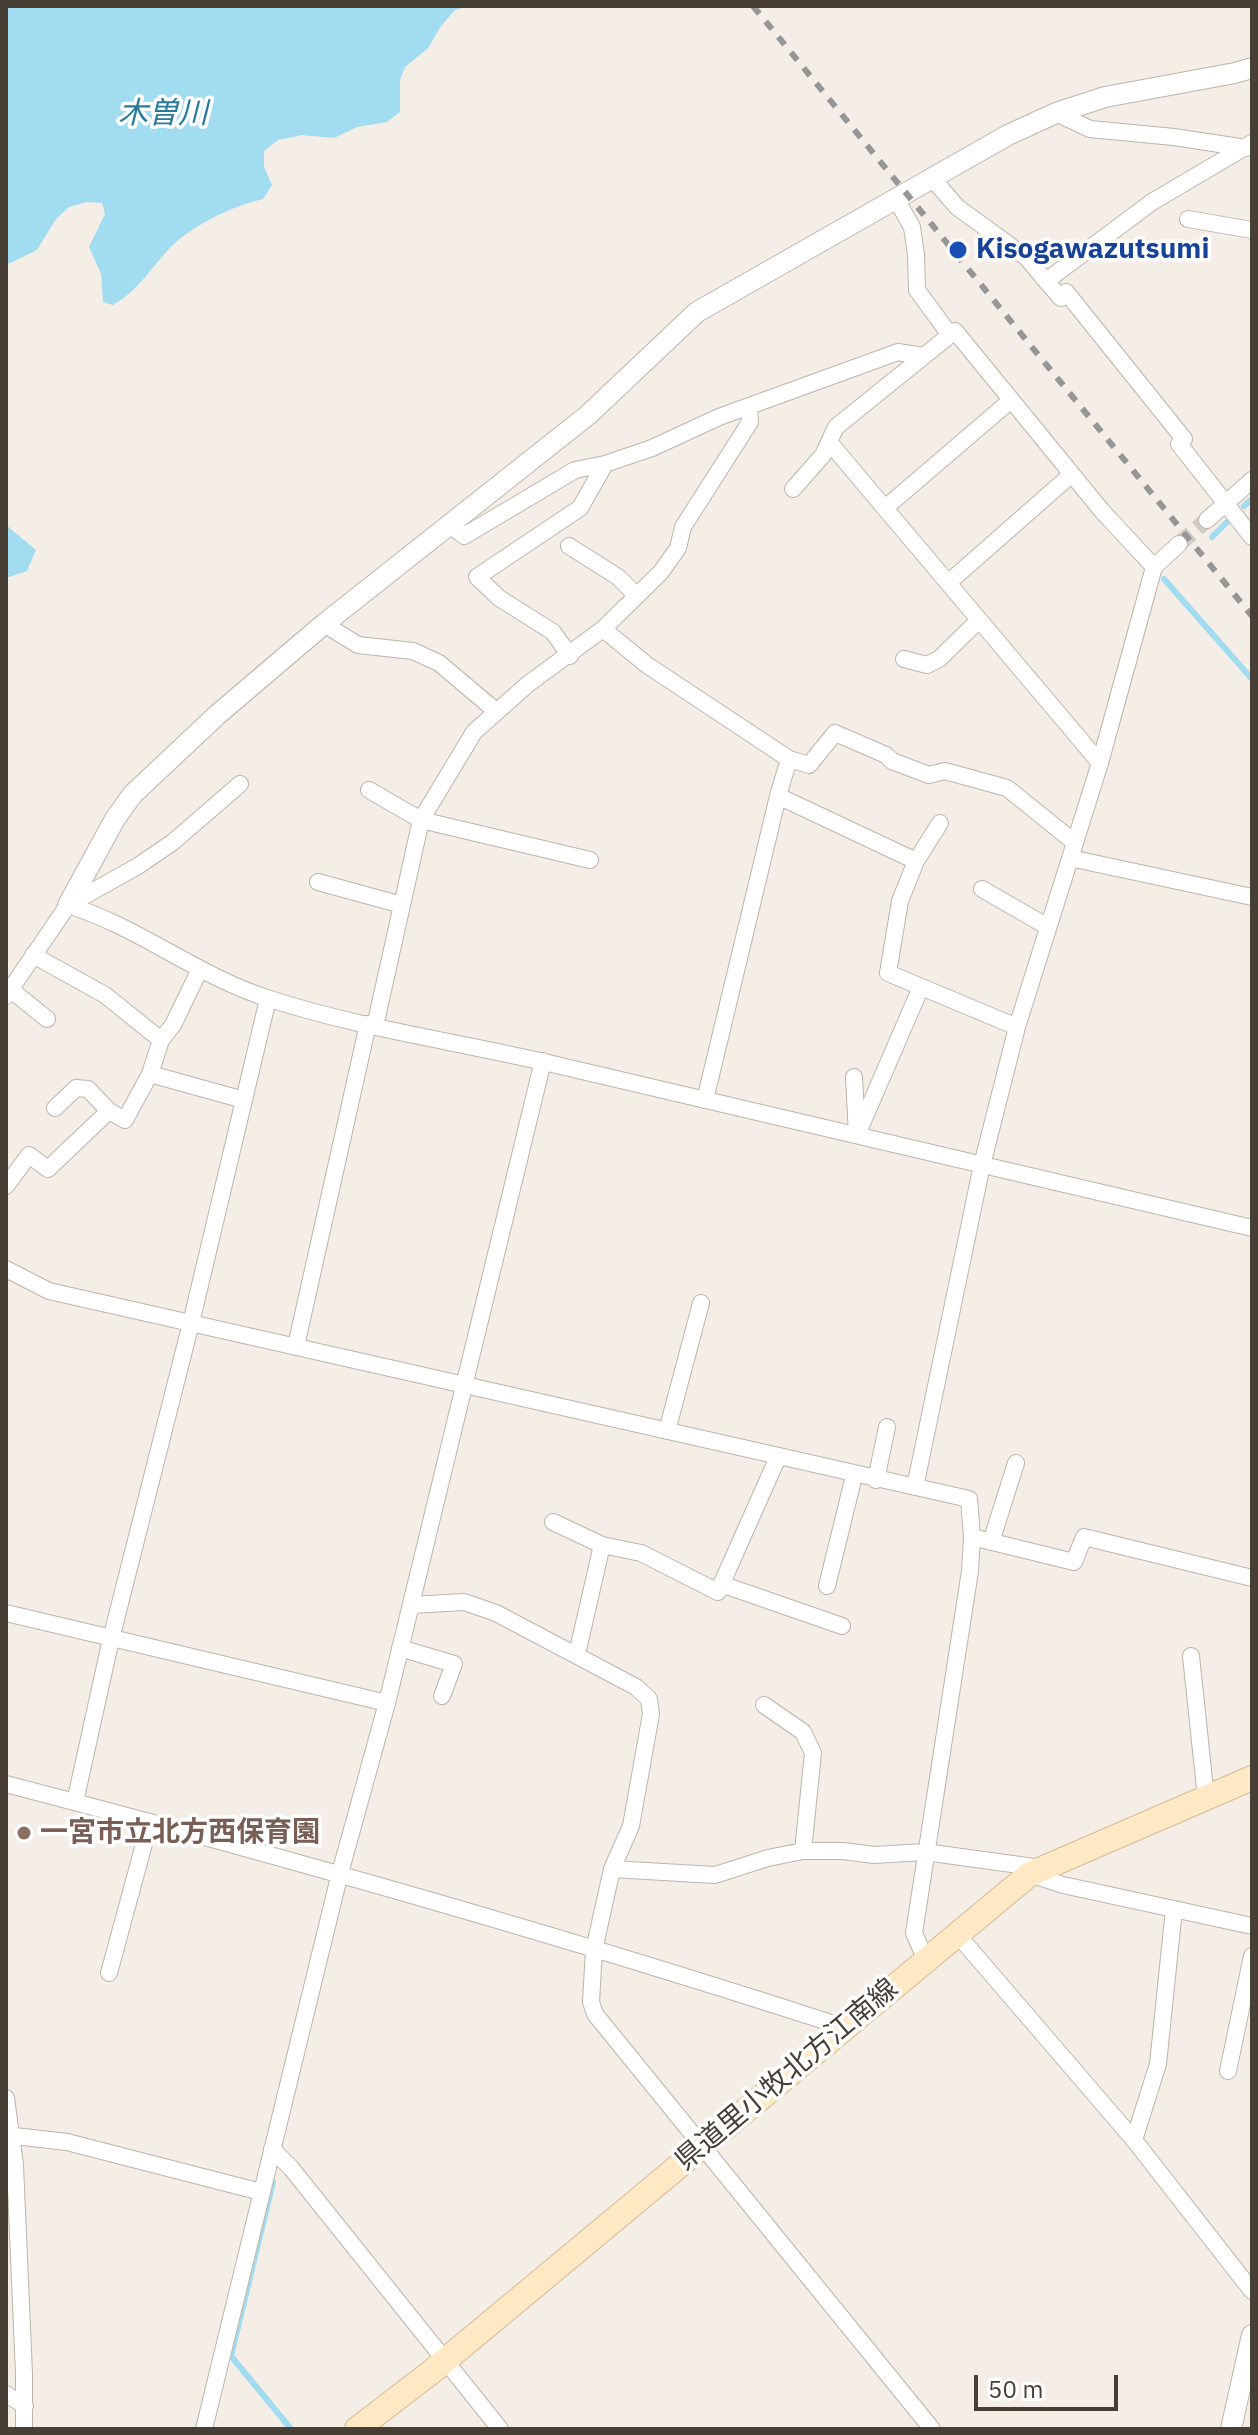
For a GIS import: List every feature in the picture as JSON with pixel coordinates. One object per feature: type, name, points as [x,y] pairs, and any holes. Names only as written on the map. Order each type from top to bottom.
[{"type":"main road","name":"県道里小牧北方江南線","points":[[357,2429],[445,2361],[957,1934],[1037,1871],[1252,1778]]},
{"type":"street","points":[[47,1019],[8,992],[68,905],[115,819],[132,795],[217,715],[324,624],[588,415],[697,312],[1008,135],[1056,113],[1105,97],[1252,68]]},
{"type":"street","points":[[1056,113],[1090,129],[1249,146]]},
{"type":"street","points":[[1046,281],[1152,202],[1249,146]]},
{"type":"street","points":[[932,178],[957,207],[1027,258],[1061,298],[1066,292],[1184,439],[1179,444],[1252,537]]},
{"type":"street","points":[[896,199],[912,227],[917,290],[950,335]]},
{"type":"street","points":[[1188,219],[1252,230]]},
{"type":"street","points":[[793,489],[823,455],[836,427],[955,331],[1010,401],[1154,567]]},
{"type":"street","points":[[450,525],[464,536],[575,470],[605,464],[652,448],[749,406],[898,352],[923,356]]},
{"type":"street","points":[[885,508],[1010,401]]},
{"type":"street","points":[[296,1346],[421,820],[474,732],[528,684],[603,629],[661,572],[678,548],[683,527],[750,422],[749,406]]},
{"type":"street","points":[[829,442],[1100,763]]},
{"type":"street","points":[[570,656],[553,632],[499,598],[477,577],[580,508],[605,464]]},
{"type":"street","points":[[948,583],[1072,474]]},
{"type":"street","points":[[1207,520],[1252,480]]},
{"type":"street","points":[[915,1487],[982,1165],[1017,1027],[1100,763],[1154,567],[1179,544]]},
{"type":"street","points":[[569,546],[618,577],[636,595]]},
{"type":"street","points":[[904,659],[927,665],[939,659],[979,620]]},
{"type":"street","points":[[324,624],[358,645],[413,651],[439,663],[496,711]]},
{"type":"street","points":[[603,629],[647,665],[789,759],[809,765],[835,733],[929,775],[945,771],[1007,788],[1072,850],[1252,897]]},
{"type":"street","points":[[705,1100],[789,759]]},
{"type":"street","points":[[68,905],[138,866],[173,842],[240,784]]},
{"type":"street","points":[[369,790],[421,820],[590,860]]},
{"type":"street","points":[[778,796],[916,861]]},
{"type":"street","points":[[940,823],[916,861],[900,901],[888,973],[1017,1027]]},
{"type":"street","points":[[318,882],[402,905]]},
{"type":"street","points":[[982,889],[1048,927]]},
{"type":"street","points":[[68,905],[91,912],[200,969],[268,999],[1252,1228]]},
{"type":"street","points":[[33,955],[105,995],[161,1040]]},
{"type":"street","points":[[55,1108],[76,1088],[88,1089],[109,1111],[125,1120],[150,1074],[161,1040],[173,1025],[200,969]]},
{"type":"street","points":[[857,1135],[921,987]]},
{"type":"street","points":[[75,1802],[111,1639],[191,1323],[268,999]]},
{"type":"street","points":[[204,2429],[340,1873],[387,1703],[543,1061]]},
{"type":"street","points":[[150,1074],[244,1100]]},
{"type":"street","points":[[854,1077],[857,1135]]},
{"type":"street","points":[[6,1186],[29,1155],[48,1169],[109,1111]]},
{"type":"street","points":[[6,1269],[49,1291],[465,1384],[854,1476],[969,1499],[972,1537],[970,1571],[914,1933],[926,1960]]},
{"type":"street","points":[[667,1431],[701,1303]]},
{"type":"street","points":[[876,1480],[887,1427]]},
{"type":"street","points":[[553,1522],[602,1545],[641,1553],[718,1592],[778,1457]]},
{"type":"street","points":[[991,1542],[1016,1463]]},
{"type":"street","points":[[827,1586],[854,1476]]},
{"type":"street","points":[[972,1537],[1074,1562],[1084,1537],[1252,1578]]},
{"type":"street","points":[[577,1654],[602,1545]]},
{"type":"street","points":[[721,1584],[842,1626]]},
{"type":"street","points":[[411,1605],[464,1602],[496,1613],[636,1687],[649,1699],[651,1714],[631,1826],[612,1869],[594,1950],[591,2002],[595,2014],[932,2429]]},
{"type":"street","points":[[6,1613],[387,1703]]},
{"type":"street","points":[[400,1648],[454,1664],[442,1696]]},
{"type":"street","points":[[1191,1656],[1206,1798]]},
{"type":"street","points":[[764,1705],[803,1732],[813,1753],[803,1851]]},
{"type":"street","points":[[6,1784],[340,1873],[828,2022],[838,2033]]},
{"type":"street","points":[[109,1973],[150,1822]]},
{"type":"street","points":[[612,1869],[715,1875],[768,1858],[803,1851],[903,1855],[925,1852],[1037,1871],[1063,1885],[1252,1926]]},
{"type":"street","points":[[1134,2140],[1158,2064],[1174,1909]]},
{"type":"street","points":[[957,1934],[1134,2140],[1252,2291]]},
{"type":"street","points":[[1228,2071],[1252,1956]]},
{"type":"street","points":[[6,2098],[8,2135],[15,2165],[24,2429]]},
{"type":"street","points":[[8,2135],[67,2142],[261,2192]]},
{"type":"street","points":[[272,2149],[291,2168],[500,2429]]},
{"type":"street","points":[[1231,2429],[1245,2397],[1252,2335]]},
{"type":"street","points":[[6,2394],[25,2406]]},
{"type":"water","name":"木曽川","points":[[6,6],[469,6],[455,10],[428,48],[405,67],[400,80],[400,112],[387,122],[357,127],[334,138],[302,135],[278,140],[264,151],[264,167],[272,185],[263,199],[228,211],[193,229],[166,252],[132,291],[113,305],[103,302],[101,274],[89,247],[105,214],[102,203],[87,202],[69,207],[56,219],[37,250],[6,265]]},
{"type":"water","points":[[6,525],[36,550],[27,571],[6,578]]},
{"type":"waterway","points":[[1244,506],[1252,499]]},
{"type":"waterway","points":[[1212,537],[1228,521]]},
{"type":"waterway","points":[[1164,579],[1252,679]]},
{"type":"waterway","points":[[273,2182],[231,2356],[291,2429]]},
{"type":"tunnel","points":[[1179,544],[1207,520]]},
{"type":"railway","points":[[753,6],[1252,616]]},
{"type":"place","name":"Kisogawazutsumi","points":[[958,250]]},
{"type":"place","name":"一宮市立北方西保育園","points":[[24,1833]]}]
